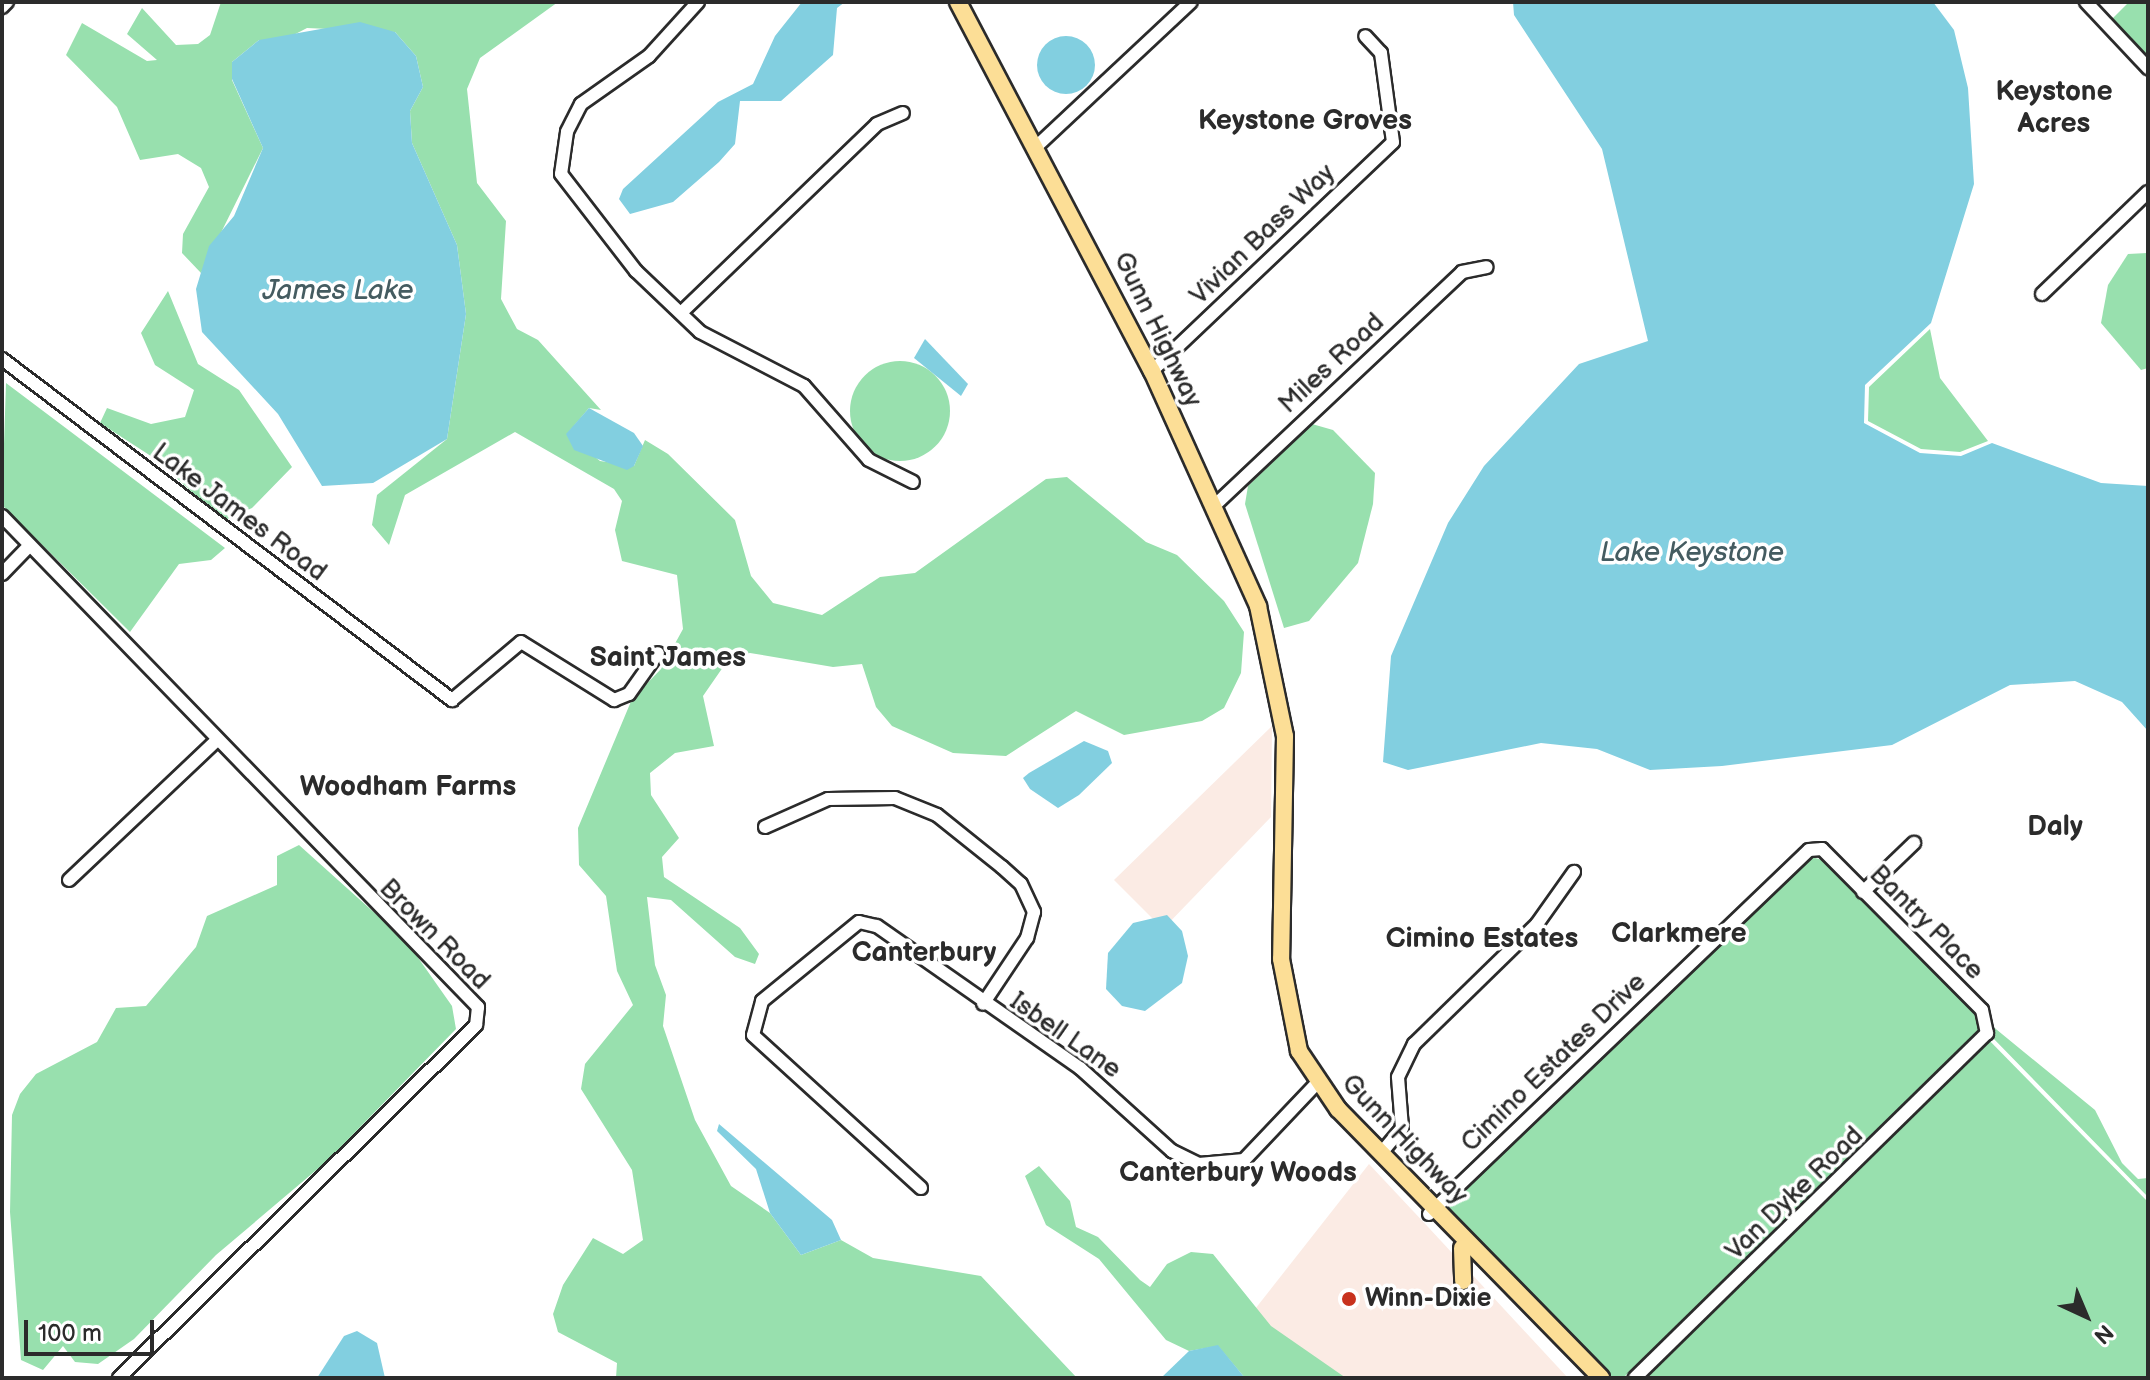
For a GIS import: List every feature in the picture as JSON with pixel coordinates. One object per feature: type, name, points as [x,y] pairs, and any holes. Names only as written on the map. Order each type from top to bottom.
[{"type":"main road","name":"Gunn Highway","points":[[958,2],[1038,145],[1152,371],[1258,606],[1277,693],[1273,991],[1282,1034],[1313,1086],[1432,1211],[1601,1378]]},
{"type":"main road","name":"Gunn Highway","points":[[1313,1086],[1382,1152],[1462,1248],[1587,1378]]},
{"type":"main road","points":[[1462,1248],[1463,1281]]},
{"type":"street","points":[[2,7],[7,2]]},
{"type":"street","points":[[698,2],[649,56],[581,104],[567,132],[561,174],[636,271],[684,310],[719,347],[804,386],[869,460],[913,482]]},
{"type":"street","points":[[1038,145],[1191,2]]},
{"type":"street","points":[[2086,2],[2148,68]]},
{"type":"street","name":"Vivian Bass Way","points":[[1152,371],[1393,142],[1381,53],[1365,36]]},
{"type":"street","points":[[684,310],[877,124],[903,113]]},
{"type":"street","points":[[2042,294],[2148,192]]},
{"type":"street","name":"Miles Road","points":[[1214,506],[1462,272],[1487,267]]},
{"type":"street","name":"Lake James Road","points":[[2,359],[452,700],[521,642],[535,644],[614,700],[629,694],[658,653]]},
{"type":"street","name":"Brown Road","points":[[2,516],[216,741],[478,1007],[476,1025],[119,1378]]},
{"type":"street","points":[[2,574],[30,545]]},
{"type":"street","points":[[69,880],[216,741]]},
{"type":"street","points":[[765,827],[828,799],[895,798],[937,815],[1002,867],[1021,884],[1034,912],[1027,938],[983,1004]]},
{"type":"street","points":[[1863,892],[1914,843]]},
{"type":"street","name":"Bantry Place","points":[[1816,847],[1982,1010],[1984,1040]]},
{"type":"street","name":"Cimino Estates Drive","points":[[1432,1211],[1816,847]]},
{"type":"street","points":[[1382,1152],[1402,1128],[1398,1077],[1414,1044],[1537,924],[1574,872]]},
{"type":"street","name":"Isbell Lane","points":[[921,1188],[769,1055],[753,1035],[754,1016],[859,922],[877,926],[983,1004],[1080,1068],[1172,1151],[1199,1164],[1244,1160],[1313,1086]]},
{"type":"street","name":"Van Dyke Road","points":[[1635,1378],[1984,1040]]},
{"type":"shaded area","points":[[1272,726],[1271,817],[1163,929],[1114,880]]},
{"type":"shaded area","points":[[1369,1164],[1568,1378],[1322,1378],[1248,1318]]},
{"type":"green space","points":[[221,2],[558,2],[480,58],[467,89],[477,183],[506,221],[501,299],[517,329],[538,340],[601,410],[589,408],[567,434],[600,461],[634,466],[645,440],[668,454],[735,520],[751,576],[773,603],[822,615],[880,577],[915,573],[1046,479],[1067,477],[1146,542],[1177,555],[1224,601],[1244,632],[1241,673],[1224,708],[1202,721],[1124,735],[1076,711],[1006,756],[953,753],[892,726],[876,707],[862,664],[833,667],[750,653],[730,657],[703,696],[714,746],[675,753],[650,773],[651,795],[679,838],[662,857],[664,877],[740,928],[759,954],[755,964],[735,957],[671,900],[647,897],[655,965],[666,995],[663,1026],[695,1120],[731,1186],[770,1213],[801,1255],[841,1240],[873,1258],[981,1276],[1077,1378],[616,1378],[617,1363],[558,1332],[553,1314],[563,1285],[593,1238],[623,1254],[643,1240],[632,1170],[581,1089],[585,1064],[633,1005],[617,971],[606,896],[579,865],[578,828],[632,699],[661,669],[683,629],[677,575],[622,561],[615,530],[622,501],[614,489],[515,432],[405,495],[389,545],[372,525],[377,495],[447,439],[466,314],[457,245],[412,143],[410,111],[423,87],[416,56],[395,32],[307,28],[284,40],[259,40],[232,62],[232,80],[263,148],[201,273],[182,253],[183,234],[209,187],[201,168],[178,154],[140,160],[117,107],[66,55],[82,23],[147,61],[157,60],[127,34],[142,8],[176,45],[198,44],[210,35]]},
{"type":"green space","points":[[2129,2],[2148,2],[2148,61],[2110,21]]},
{"type":"green space","points":[[2147,253],[2148,368],[2141,370],[2101,323],[2108,285],[2128,254]]},
{"type":"green space","points":[[168,291],[198,364],[239,390],[292,467],[252,508],[223,521],[157,460],[100,423],[107,408],[151,424],[185,417],[194,390],[155,365],[141,333]]},
{"type":"green space","points":[[1930,329],[1940,378],[1988,441],[1960,452],[1921,449],[1868,421],[1869,387]]},
{"type":"green space","points":[[900,361],[919,365],[936,375],[946,392],[950,411],[946,430],[936,447],[919,457],[900,461],[881,457],[864,447],[854,430],[850,411],[854,392],[864,375],[881,365]]},
{"type":"green space","points":[[6,383],[225,548],[211,560],[179,564],[130,632],[2,505]]},
{"type":"green space","points":[[1312,424],[1333,430],[1375,473],[1373,504],[1358,563],[1309,621],[1284,628],[1245,504],[1248,486]]},
{"type":"green space","points":[[299,845],[407,942],[452,1006],[456,1029],[327,1161],[216,1255],[134,1339],[98,1364],[75,1362],[63,1346],[43,1370],[21,1360],[10,1212],[12,1115],[20,1094],[36,1074],[97,1042],[116,1008],[146,1006],[196,947],[207,916],[277,885],[277,856]]},
{"type":"green space","points":[[1812,857],[1829,862],[1987,1026],[1623,1378],[1613,1378],[1441,1208]]},
{"type":"green space","points":[[1991,1025],[2095,1110],[2122,1163],[2138,1179],[2148,1178],[2148,1197],[1991,1036]]},
{"type":"green space","points":[[1983,1034],[2148,1202],[2148,1378],[1646,1378]]},
{"type":"green space","points":[[1039,1166],[1070,1201],[1076,1227],[1098,1237],[1150,1287],[1167,1264],[1191,1252],[1213,1254],[1271,1326],[1346,1378],[1245,1378],[1218,1346],[1189,1351],[1166,1340],[1099,1259],[1046,1225],[1025,1176]]},
{"type":"water","points":[[802,2],[845,2],[837,8],[833,55],[781,101],[740,101],[735,144],[719,162],[673,202],[630,214],[619,199],[623,189],[718,102],[753,84],[775,36]]},
{"type":"water","name":"Lake Keystone","points":[[1513,2],[1933,2],[1954,30],[1968,88],[1974,184],[1931,323],[1865,385],[1864,423],[1920,453],[1961,456],[1992,443],[2101,483],[2148,486],[2148,731],[2122,702],[2075,681],[2010,685],[1892,745],[1722,766],[1650,770],[1597,749],[1541,743],[1408,770],[1383,762],[1391,656],[1448,523],[1484,466],[1579,364],[1648,341],[1602,149],[1514,15]]},
{"type":"water","name":"James Lake","points":[[360,22],[395,32],[416,56],[423,87],[410,111],[412,143],[457,245],[466,314],[447,439],[373,483],[322,486],[278,414],[202,332],[196,289],[209,246],[234,216],[263,148],[232,79],[232,62],[259,40]]},
{"type":"water","points":[[1066,36],[1086,45],[1095,65],[1086,85],[1066,94],[1046,85],[1037,65],[1046,45]]},
{"type":"water","points":[[925,339],[968,384],[961,396],[914,358]]},
{"type":"water","points":[[589,408],[634,433],[643,446],[634,466],[627,470],[574,450],[566,434]]},
{"type":"water","points":[[1084,741],[1108,751],[1112,763],[1079,795],[1058,808],[1030,789],[1023,778]]},
{"type":"water","points":[[1167,915],[1182,931],[1188,956],[1182,983],[1145,1011],[1122,1006],[1106,989],[1108,953],[1133,923]]},
{"type":"water","points":[[719,1124],[832,1220],[841,1240],[801,1255],[770,1213],[756,1169],[717,1131]]},
{"type":"water","points":[[357,1331],[377,1343],[385,1378],[317,1378],[344,1336]]},
{"type":"water","points":[[1218,1345],[1245,1378],[1161,1378],[1189,1351]]},
{"type":"place","name":"Winn-Dixie","points":[[1349,1299]]},
{"type":"district","name":"Keystone Acres","points":[[2054,108]]},
{"type":"district","name":"Keystone Groves","points":[[1305,121]]},
{"type":"district","name":"Saint James","points":[[668,658]]},
{"type":"district","name":"Woodham Farms","points":[[408,787]]},
{"type":"district","name":"Daly","points":[[2055,827]]},
{"type":"district","name":"Clarkmere","points":[[1679,934]]},
{"type":"district","name":"Cimino Estates","points":[[1482,939]]},
{"type":"district","name":"Canterbury","points":[[924,953]]},
{"type":"district","name":"Canterbury Woods","points":[[1238,1173]]}]
